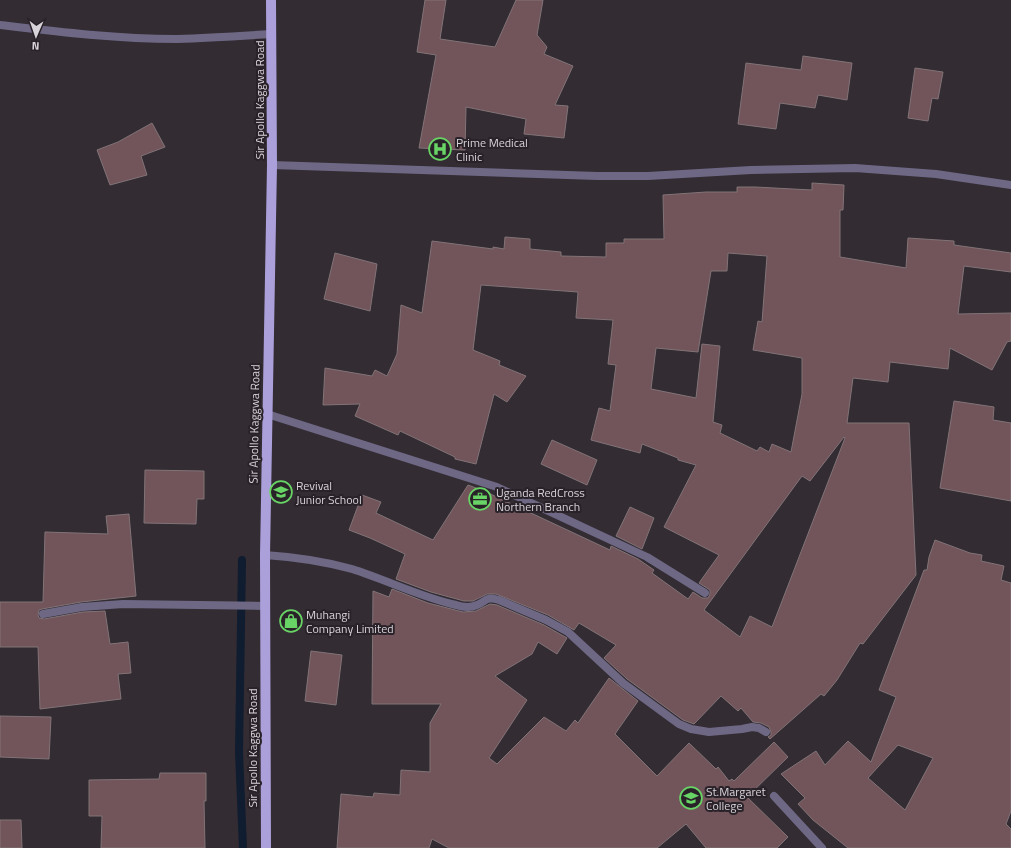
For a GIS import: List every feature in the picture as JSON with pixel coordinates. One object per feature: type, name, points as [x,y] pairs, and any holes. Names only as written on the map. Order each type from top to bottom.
[{"type":"main road","name":"Sir Apollo Kaggwa Road","points":[[266,848],[265,555],[272,165],[271,0]]},
{"type":"street","points":[[0,25],[82,35],[177,39],[271,34]]},
{"type":"street","points":[[272,165],[597,176],[648,176],[751,170],[855,168],[936,174],[1011,185]]},
{"type":"street","points":[[267,414],[497,487],[647,557],[705,593]]},
{"type":"street","points":[[265,555],[311,559],[352,569],[441,602],[458,606],[477,605],[490,598],[498,600],[546,620],[568,632],[623,683],[679,724],[690,729],[709,732],[742,730],[752,727],[759,728],[766,732]]},
{"type":"street","points":[[43,614],[82,607],[123,604],[265,606]]},
{"type":"street","points":[[774,796],[822,848]]},
{"type":"building","points":[[425,0],[446,0],[440,39],[495,47],[516,0],[543,0],[537,35],[547,47],[544,54],[573,66],[555,105],[568,106],[564,138],[524,134],[526,119],[466,107],[465,150],[419,148],[436,55],[417,52]]},
{"type":"building","points":[[803,56],[852,63],[847,100],[818,95],[815,108],[780,103],[776,129],[738,124],[746,63],[801,70]]},
{"type":"building","points":[[915,68],[943,72],[938,99],[932,98],[928,121],[908,118]]},
{"type":"building","points":[[152,123],[165,147],[141,156],[147,175],[110,185],[97,150],[118,142]]},
{"type":"building","points":[[812,183],[844,185],[843,210],[840,210],[840,257],[906,268],[908,238],[954,241],[954,245],[1011,253],[1011,272],[964,266],[958,314],[1011,313],[1011,341],[1007,342],[992,370],[950,348],[948,369],[890,362],[888,382],[853,378],[847,423],[909,423],[916,575],[863,644],[860,643],[837,680],[824,696],[821,694],[770,739],[768,737],[771,735],[769,727],[761,723],[753,722],[741,708],[738,711],[721,696],[694,724],[683,720],[627,679],[604,658],[616,645],[579,623],[574,630],[548,615],[496,594],[487,594],[473,601],[464,601],[431,592],[396,579],[405,554],[349,530],[362,495],[381,502],[376,513],[433,540],[468,485],[484,491],[610,550],[611,546],[638,559],[654,570],[652,573],[688,599],[693,592],[702,598],[708,598],[710,590],[699,583],[719,555],[664,527],[696,465],[678,460],[678,458],[642,444],[640,453],[591,440],[599,408],[610,411],[616,365],[608,364],[613,320],[576,318],[578,292],[481,285],[473,350],[500,361],[499,365],[526,376],[507,402],[494,394],[476,464],[455,459],[455,457],[400,431],[398,435],[355,416],[360,404],[323,405],[325,368],[372,376],[375,370],[387,376],[397,354],[401,305],[422,313],[432,241],[493,249],[493,247],[504,249],[505,237],[530,239],[530,249],[561,252],[561,256],[606,257],[606,243],[624,243],[624,239],[664,239],[663,195],[706,192],[737,192],[737,187],[812,190]],"holes":[[[728,253],[767,256],[762,322],[758,321],[753,350],[802,358],[802,394],[791,452],[772,444],[769,452],[760,447],[757,451],[720,433],[722,425],[713,422],[720,346],[702,344],[696,398],[651,389],[656,348],[698,352],[711,271],[727,271]],[[844,437],[845,438],[772,627],[750,616],[740,637],[704,610],[802,476],[810,481]]]},
{"type":"building","points":[[335,253],[377,264],[370,311],[324,299]]},
{"type":"building","points":[[954,401],[994,407],[993,420],[1011,423],[1011,501],[940,488]]},
{"type":"building","points":[[552,440],[597,460],[587,485],[541,464]]},
{"type":"building","points":[[145,470],[204,471],[204,499],[197,499],[196,524],[144,523]]},
{"type":"building","points":[[630,507],[654,518],[642,549],[616,536]]},
{"type":"building","points":[[129,514],[136,596],[81,602],[42,609],[39,610],[38,615],[39,618],[44,619],[83,612],[105,611],[110,644],[128,642],[131,673],[118,674],[121,699],[40,709],[38,647],[0,647],[0,602],[43,602],[45,532],[108,534],[106,516]]},
{"type":"building","points":[[935,540],[970,553],[982,555],[981,561],[1004,566],[1001,580],[1011,583],[1011,811],[1006,824],[1011,829],[1011,848],[848,848],[813,820],[798,804],[805,798],[781,774],[816,751],[825,765],[848,741],[871,762],[896,697],[879,690],[924,570],[927,570],[929,557]],"holes":[[[898,745],[933,758],[905,810],[868,778]]]},
{"type":"building","points":[[392,589],[428,603],[463,612],[476,611],[490,604],[497,605],[544,625],[567,638],[557,654],[538,642],[532,654],[495,676],[527,700],[489,758],[497,764],[544,717],[566,731],[575,720],[578,723],[609,678],[638,701],[615,734],[657,776],[689,743],[716,769],[718,767],[729,781],[732,779],[734,781],[774,742],[788,757],[747,797],[788,837],[777,848],[706,848],[686,824],[657,848],[449,848],[432,839],[429,848],[337,848],[341,794],[373,797],[374,793],[400,795],[401,770],[430,772],[430,723],[441,704],[372,704],[373,591],[389,597]]},
{"type":"building","points":[[311,651],[342,655],[336,705],[305,701]]},
{"type":"building","points":[[0,716],[51,717],[49,759],[0,757]]},
{"type":"building","points":[[160,773],[206,773],[206,801],[204,801],[205,848],[101,848],[102,816],[89,816],[89,780],[159,779]]},
{"type":"building","points":[[0,820],[21,820],[22,848],[0,848]]},
{"type":"waterway","points":[[242,560],[239,752],[243,848]]},
{"type":"place","name":"Prime Medical Clinic","points":[[440,149]]},
{"type":"place","name":"Revival Junior School","points":[[281,492]]},
{"type":"place","name":"Uganda RedCross Northern Branch","points":[[480,499]]},
{"type":"place","name":"Muhangi Company Limited","points":[[291,621]]},
{"type":"place","name":"St.Margaret College","points":[[691,798]]}]
